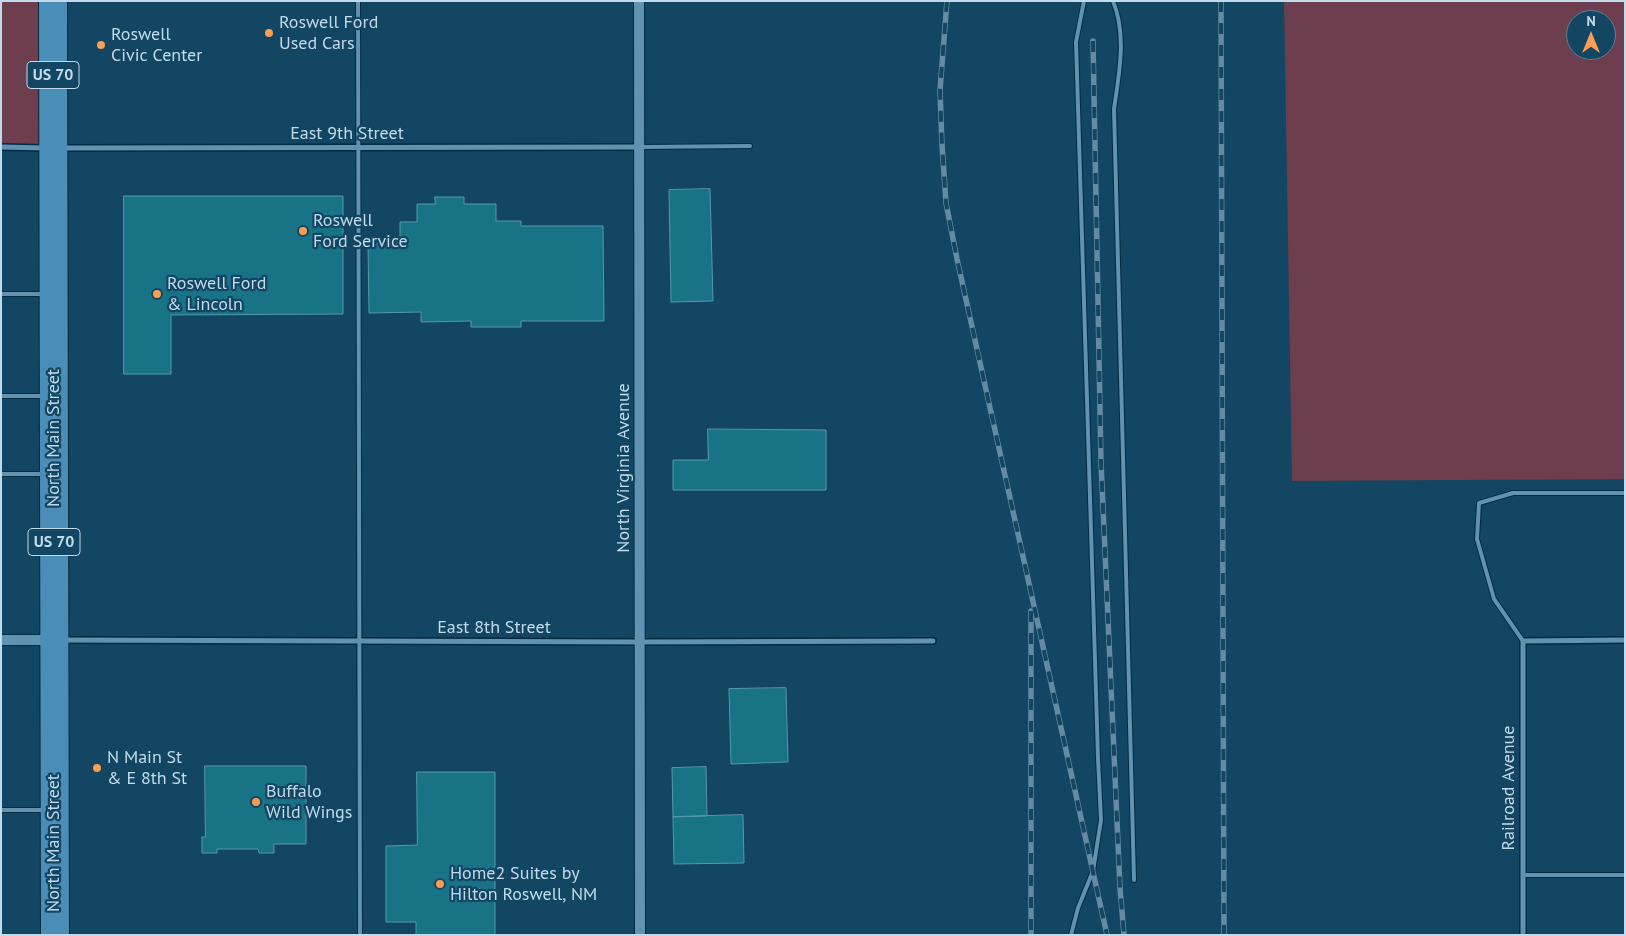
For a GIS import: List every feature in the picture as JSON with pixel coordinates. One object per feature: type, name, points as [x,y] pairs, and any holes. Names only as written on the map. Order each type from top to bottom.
[{"type":"main road","name":"North Main Street","points":[[53,1],[55,935]]},
{"type":"street","name":"North Virginia Avenue","points":[[639,1],[640,935]]},
{"type":"street","name":"East 9th Street","points":[[1,147],[640,147]]},
{"type":"street","points":[[1,640],[54,640]]},
{"type":"street","name":"East 8th Street","points":[[54,640],[641,642],[933,640]]},
{"type":"street","points":[[1522,640],[1625,640]]},
{"type":"street","name":"Railroad Avenue","points":[[1522,640],[1523,935]]},
{"type":"lane","points":[[358,1],[360,935]]},
{"type":"lane","points":[[1071,935],[1078,908],[1093,871],[1102,820],[1097,748],[1076,42],[1084,1]]},
{"type":"lane","points":[[1113,1],[1117,11],[1122,54],[1114,109],[1134,880]]},
{"type":"lane","points":[[640,147],[750,146]]},
{"type":"lane","points":[[1,294],[54,294]]},
{"type":"lane","points":[[1,396],[54,396]]},
{"type":"lane","points":[[1,474],[54,474]]},
{"type":"lane","points":[[1522,640],[1494,599],[1477,539],[1479,503],[1513,493],[1625,493]]},
{"type":"lane","points":[[1,810],[54,810]]},
{"type":"lane","points":[[1523,875],[1625,875]]},
{"type":"shaded area","points":[[1,1],[53,1],[54,148],[1,147]]},
{"type":"shaded area","points":[[1284,1],[1625,1],[1625,479],[1292,481]]},
{"type":"building","points":[[710,189],[713,301],[671,302],[669,190]]},
{"type":"building","points":[[124,196],[343,196],[343,314],[171,315],[171,374],[124,374]]},
{"type":"building","points":[[435,197],[464,197],[464,204],[496,204],[496,221],[521,221],[521,226],[603,226],[604,321],[521,321],[521,327],[471,327],[471,321],[421,322],[421,312],[369,313],[368,244],[400,243],[400,222],[417,222],[417,204],[435,204]]},
{"type":"building","points":[[708,429],[826,430],[826,490],[673,490],[673,460],[708,460]]},
{"type":"building","points":[[786,688],[788,762],[731,764],[729,689]]},
{"type":"building","name":"Buffalo Wild Wings","points":[[205,766],[306,766],[306,844],[274,844],[274,853],[259,853],[258,849],[217,849],[217,853],[202,853],[202,837],[205,837]]},
{"type":"building","points":[[706,767],[707,816],[673,817],[672,768]]},
{"type":"building","name":"Home2 Suites by Hilton Roswell, NM","points":[[417,772],[495,772],[495,935],[416,935],[416,922],[386,922],[386,846],[417,845]]},
{"type":"building","points":[[743,815],[744,863],[674,864],[673,817]]},
{"type":"railway","points":[[947,1],[940,90],[946,203],[1107,935]]},
{"type":"railway","points":[[1221,1],[1224,935]]},
{"type":"railway","points":[[1093,41],[1101,462],[1120,888],[1124,935]]},
{"type":"railway","points":[[1031,611],[1031,935]]},
{"type":"place","name":"Roswell Ford Used Cars","points":[[269,33]]},
{"type":"place","name":"Roswell Civic Center","points":[[101,45]]},
{"type":"place","name":"Roswell Ford Service","points":[[303,231]]},
{"type":"place","name":"Roswell Ford & Lincoln","points":[[157,294]]},
{"type":"place","name":"N Main St & E 8th St","points":[[97,768]]},
{"type":"place","name":"Buffalo Wild Wings","points":[[256,802]]},
{"type":"place","name":"Home2 Suites by Hilton Roswell, NM","points":[[440,884]]}]
